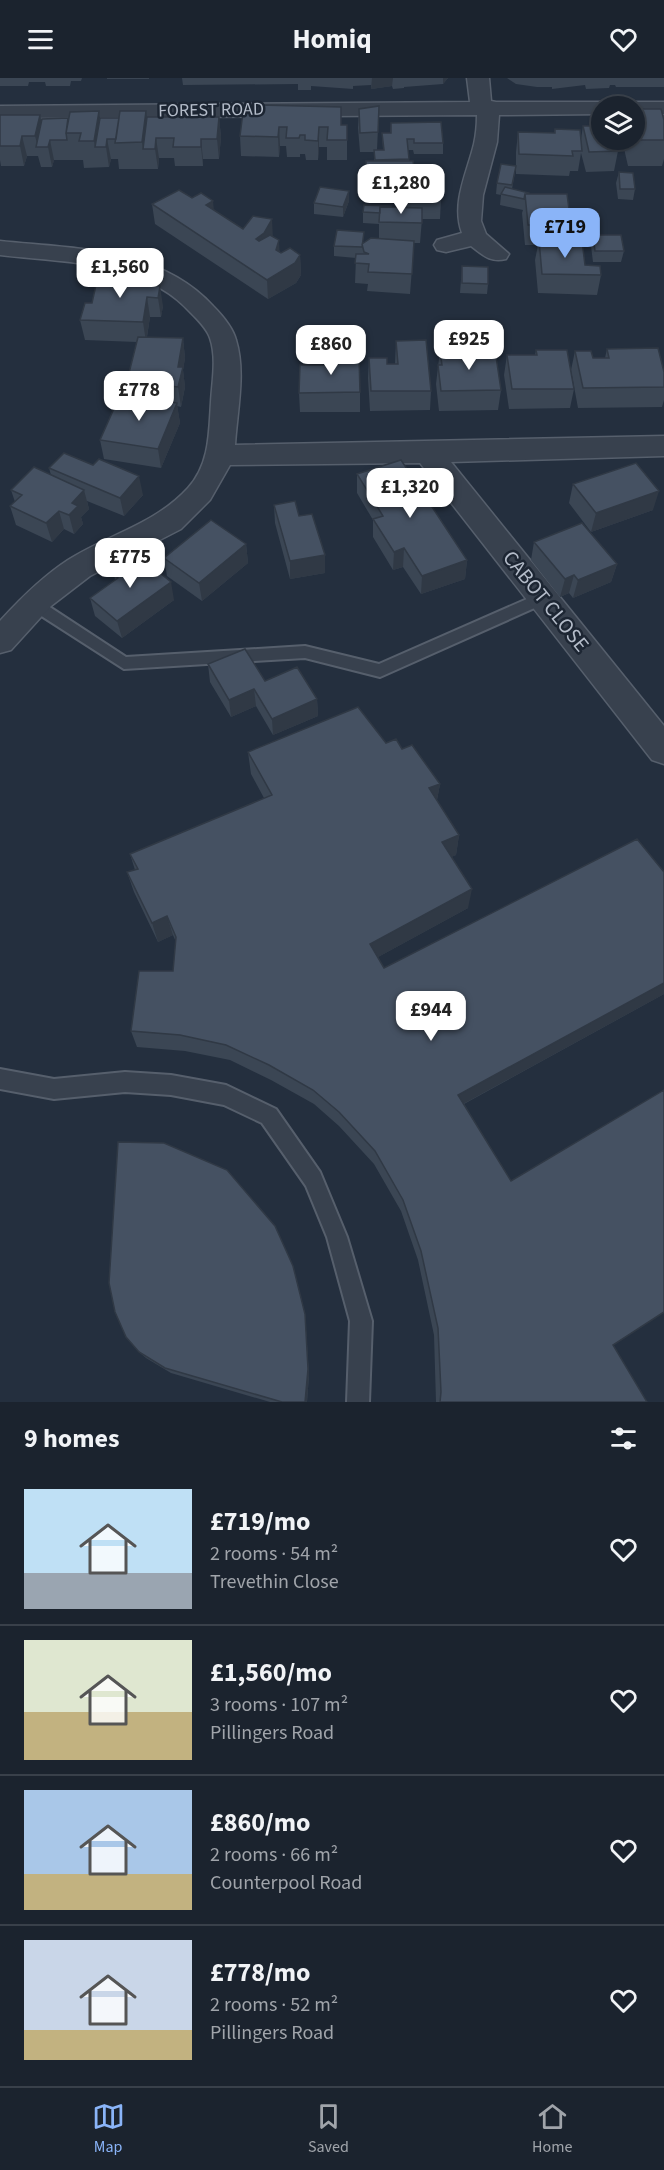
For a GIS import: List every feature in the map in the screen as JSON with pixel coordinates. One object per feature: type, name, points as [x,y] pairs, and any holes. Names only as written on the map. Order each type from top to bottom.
[{"type":"street","points":[[478,78],[485,107],[486,142],[471,195],[469,221],[475,237],[497,254]]},
{"type":"street","name":"FOREST ROAD","points":[[0,112],[591,108]]},
{"type":"street","points":[[645,108],[664,108]]},
{"type":"street","points":[[446,245],[475,237]]},
{"type":"street","points":[[0,248],[111,260],[159,276],[190,296],[212,319],[223,338],[227,361],[221,455],[200,493],[171,520],[79,568],[34,604],[0,641]]},
{"type":"street","points":[[221,455],[428,453],[664,446]]},
{"type":"street","name":"CABOT CLOSE","points":[[428,453],[664,750]]},
{"type":"lane","points":[[34,604],[124,663],[305,652],[380,671],[543,598]]},
{"type":"lane","points":[[0,1079],[54,1089],[125,1082],[171,1085],[226,1095],[269,1116],[313,1179],[337,1237],[361,1321],[358,1402]]},
{"type":"building","points":[[259,105],[341,107],[341,125],[347,125],[347,140],[327,140],[328,127],[319,127],[318,141],[305,140],[305,135],[300,135],[299,138],[286,138],[287,127],[279,127],[278,137],[240,136],[243,112],[259,112]]},
{"type":"building","points":[[379,106],[378,132],[360,133],[359,109]]},
{"type":"building","points":[[645,109],[661,109],[664,120],[664,140],[645,140]]},
{"type":"building","points":[[99,111],[94,141],[79,141],[81,133],[66,133],[70,112]]},
{"type":"building","points":[[120,111],[146,111],[142,142],[115,143]]},
{"type":"building","points":[[0,115],[40,115],[35,136],[22,136],[20,146],[0,146]]},
{"type":"building","points":[[147,117],[219,117],[217,139],[201,139],[201,147],[173,147],[174,138],[156,138],[155,149],[143,149]]},
{"type":"building","points":[[68,118],[67,140],[50,140],[48,147],[36,147],[42,119]]},
{"type":"building","points":[[100,118],[119,118],[116,139],[107,139],[106,147],[95,147]]},
{"type":"building","points":[[441,122],[443,143],[414,143],[414,139],[407,139],[409,159],[375,160],[374,150],[384,150],[382,133],[391,133],[391,123]]},
{"type":"building","points":[[583,126],[591,126],[591,150],[618,151],[589,152]]},
{"type":"building","points":[[555,129],[580,130],[582,151],[572,151],[573,156],[519,154],[518,132],[555,133]]},
{"type":"building","points":[[366,161],[413,161],[414,168],[393,168],[393,177],[367,176]]},
{"type":"building","points":[[501,164],[516,166],[512,185],[497,183]]},
{"type":"building","points":[[401,168],[441,169],[441,199],[400,198]]},
{"type":"building","points":[[619,172],[633,173],[635,189],[620,189]]},
{"type":"building","points":[[320,187],[349,191],[343,207],[314,203]]},
{"type":"building","points":[[505,187],[529,194],[525,194],[524,199],[501,194]]},
{"type":"building","points":[[179,190],[192,198],[201,193],[213,201],[206,205],[243,229],[253,216],[272,219],[264,233],[256,239],[259,241],[270,235],[279,240],[276,250],[281,253],[290,248],[300,255],[295,263],[267,280],[152,204]]},
{"type":"building","points":[[525,194],[567,194],[571,225],[528,225]]},
{"type":"building","points":[[364,205],[391,207],[380,207],[380,213],[363,212]]},
{"type":"building","points":[[380,207],[422,208],[422,223],[379,222]]},
{"type":"building","points":[[337,230],[364,232],[362,247],[334,246]]},
{"type":"building","points":[[593,235],[621,235],[624,251],[595,251]]},
{"type":"building","points":[[371,238],[414,241],[412,274],[368,272],[369,264],[355,263],[356,254],[369,254],[364,252],[362,244]]},
{"type":"building","points":[[539,240],[582,241],[585,265],[600,266],[601,275],[542,274]]},
{"type":"building","points":[[462,266],[488,267],[488,284],[462,283]]},
{"type":"building","points":[[98,276],[151,277],[149,285],[160,286],[158,298],[147,297],[143,322],[80,320],[85,303],[92,303]]},
{"type":"building","points":[[138,337],[183,338],[178,367],[183,367],[178,387],[127,381]]},
{"type":"building","points":[[426,340],[431,391],[371,391],[369,358],[387,358],[387,364],[398,364],[396,341]]},
{"type":"building","points":[[658,348],[664,372],[664,387],[583,388],[575,351],[591,351],[593,358],[609,358],[607,349]]},
{"type":"building","points":[[440,350],[495,350],[501,390],[441,391],[438,365],[442,365]]},
{"type":"building","points":[[536,350],[567,350],[574,389],[512,389],[507,355],[537,355]]},
{"type":"building","points":[[330,354],[359,357],[360,392],[299,393],[300,365],[330,365]]},
{"type":"building","points":[[120,395],[177,403],[158,449],[100,440]]},
{"type":"building","points":[[64,453],[93,465],[99,459],[139,476],[120,498],[49,468]]},
{"type":"building","points":[[401,460],[467,560],[422,576],[404,548],[394,552],[373,519],[383,516],[357,474]]},
{"type":"building","points":[[636,463],[659,491],[596,513],[573,484]]},
{"type":"building","points":[[34,467],[84,490],[72,503],[78,506],[69,515],[59,511],[46,523],[10,506],[22,495],[11,490]]},
{"type":"building","points":[[295,501],[299,516],[312,514],[325,555],[290,561],[274,505]]},
{"type":"building","points":[[211,520],[246,544],[199,583],[164,558]]},
{"type":"building","points":[[582,523],[617,564],[578,580],[574,575],[565,579],[534,542]]},
{"type":"building","points":[[139,556],[171,582],[117,621],[90,598],[118,578],[114,574]]},
{"type":"building","points":[[245,649],[265,681],[297,667],[317,699],[272,719],[254,689],[229,700],[208,664]]},
{"type":"building","points":[[358,707],[386,743],[396,739],[402,749],[412,745],[440,784],[429,788],[459,835],[442,842],[472,889],[370,944],[384,968],[637,839],[664,872],[664,983],[458,1095],[511,1181],[664,1090],[664,1312],[613,1345],[647,1402],[440,1402],[438,1328],[421,1251],[403,1200],[375,1151],[339,1112],[313,1090],[269,1065],[226,1045],[180,1035],[131,1031],[139,971],[173,971],[176,937],[167,916],[152,923],[127,872],[138,869],[130,854],[272,795],[248,752]]},
{"type":"building","points":[[118,1142],[164,1143],[227,1170],[275,1226],[293,1266],[305,1314],[308,1369],[305,1402],[282,1402],[165,1368],[139,1352],[126,1337],[115,1312],[109,1283]]}]
